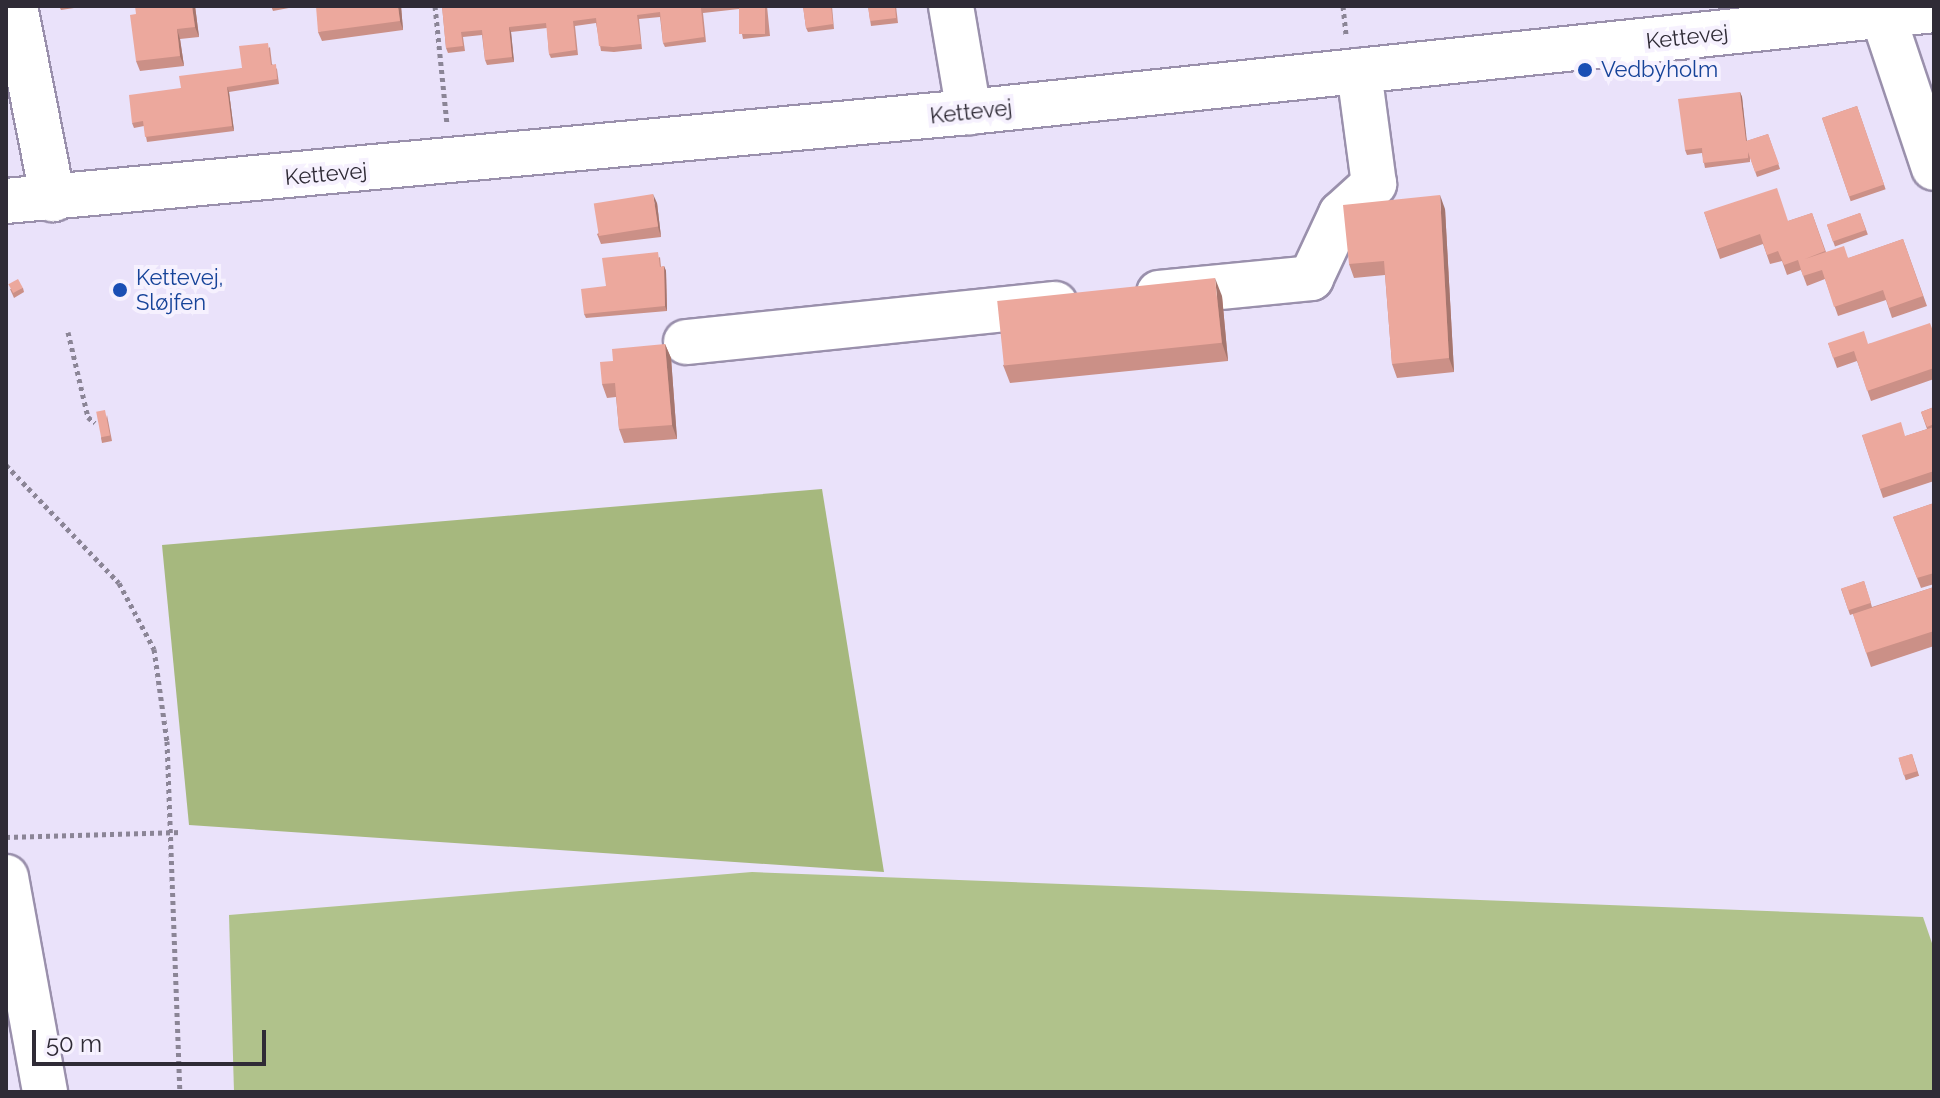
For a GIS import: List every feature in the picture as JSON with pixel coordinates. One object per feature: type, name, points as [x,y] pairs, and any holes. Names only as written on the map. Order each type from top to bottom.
[{"type":"street","points":[[15,6],[53,199]]},
{"type":"street","points":[[951,6],[969,112]]},
{"type":"street","name":"Kettevej","points":[[6,201],[969,112],[1359,71],[1661,23],[1883,16],[1934,10]]},
{"type":"street","points":[[1883,16],[1934,168]]},
{"type":"street","points":[[686,342],[1311,278],[1341,214],[1374,184],[1359,71]]},
{"type":"street","points":[[6,877],[45,1092]]},
{"type":"path","points":[[435,6],[451,161]]},
{"type":"path","points":[[68,332],[88,417],[95,423]]},
{"type":"path","points":[[6,465],[119,583],[144,622],[160,681],[171,833],[180,1092]]},
{"type":"path","points":[[6,837],[182,832]]},
{"type":"green space","points":[[822,489],[884,872],[189,825],[162,545]]},
{"type":"green space","points":[[752,872],[1923,917],[1934,949],[1934,1092],[234,1092],[229,915]]},
{"type":"building","points":[[135,6],[192,6],[195,27],[177,29],[180,56],[136,61],[130,15],[136,14]]},
{"type":"building","points":[[316,6],[398,6],[400,21],[318,32]]},
{"type":"building","points":[[442,6],[722,6],[701,8],[704,37],[663,43],[660,12],[637,15],[641,44],[599,46],[596,18],[573,21],[576,50],[549,54],[546,23],[509,27],[512,57],[485,60],[482,30],[461,32],[463,46],[446,48]]},
{"type":"building","points":[[739,6],[765,6],[765,34],[739,34]]},
{"type":"building","points":[[803,6],[831,6],[833,24],[806,28]]},
{"type":"building","points":[[868,6],[895,6],[896,18],[870,21]]},
{"type":"building","points":[[268,43],[271,65],[276,64],[277,79],[227,87],[232,126],[145,137],[143,121],[132,123],[129,95],[181,88],[179,76],[242,68],[239,46]]},
{"type":"building","points":[[1740,92],[1746,141],[1768,134],[1779,164],[1755,172],[1748,152],[1748,158],[1703,163],[1702,148],[1685,150],[1678,99]]},
{"type":"building","points":[[1857,106],[1884,184],[1849,197],[1822,118]]},
{"type":"building","points":[[1777,188],[1788,221],[1812,213],[1825,251],[1805,259],[1844,246],[1848,258],[1903,239],[1923,296],[1889,308],[1883,290],[1834,307],[1822,270],[1803,276],[1798,260],[1784,265],[1778,251],[1767,255],[1760,234],[1717,249],[1704,212]]},
{"type":"building","points":[[653,194],[658,227],[599,236],[594,203]]},
{"type":"building","points":[[1440,195],[1449,358],[1392,364],[1384,261],[1349,264],[1343,205]]},
{"type":"building","points":[[1860,213],[1866,230],[1833,241],[1827,224]]},
{"type":"building","points":[[658,252],[660,267],[664,266],[665,306],[584,314],[581,289],[606,286],[602,258]]},
{"type":"building","points":[[1215,278],[1222,343],[1004,366],[997,301]]},
{"type":"building","points":[[18,279],[23,288],[13,293],[8,284]]},
{"type":"building","points":[[1930,323],[1934,334],[1934,368],[1867,391],[1854,351],[1833,358],[1828,343],[1864,331],[1868,344]]},
{"type":"building","points":[[665,344],[672,425],[619,429],[615,383],[602,384],[600,362],[613,361],[612,349]]},
{"type":"building","points":[[1934,407],[1934,424],[1927,427],[1921,412]]},
{"type":"building","points":[[105,410],[110,436],[101,437],[96,412]]},
{"type":"building","points":[[1901,422],[1905,436],[1934,427],[1934,471],[1880,489],[1862,435]]},
{"type":"building","points":[[1934,503],[1934,573],[1917,578],[1893,517]]},
{"type":"building","points":[[1864,581],[1871,603],[1848,610],[1841,588]]},
{"type":"building","points":[[1934,587],[1934,631],[1866,653],[1853,614]]},
{"type":"building","points":[[1912,754],[1917,771],[1904,775],[1899,758]]},
{"type":"place","name":"Vedbyholm","points":[[1585,70]]},
{"type":"place","name":"Kettevej, Sløjfen","points":[[120,290]]}]
